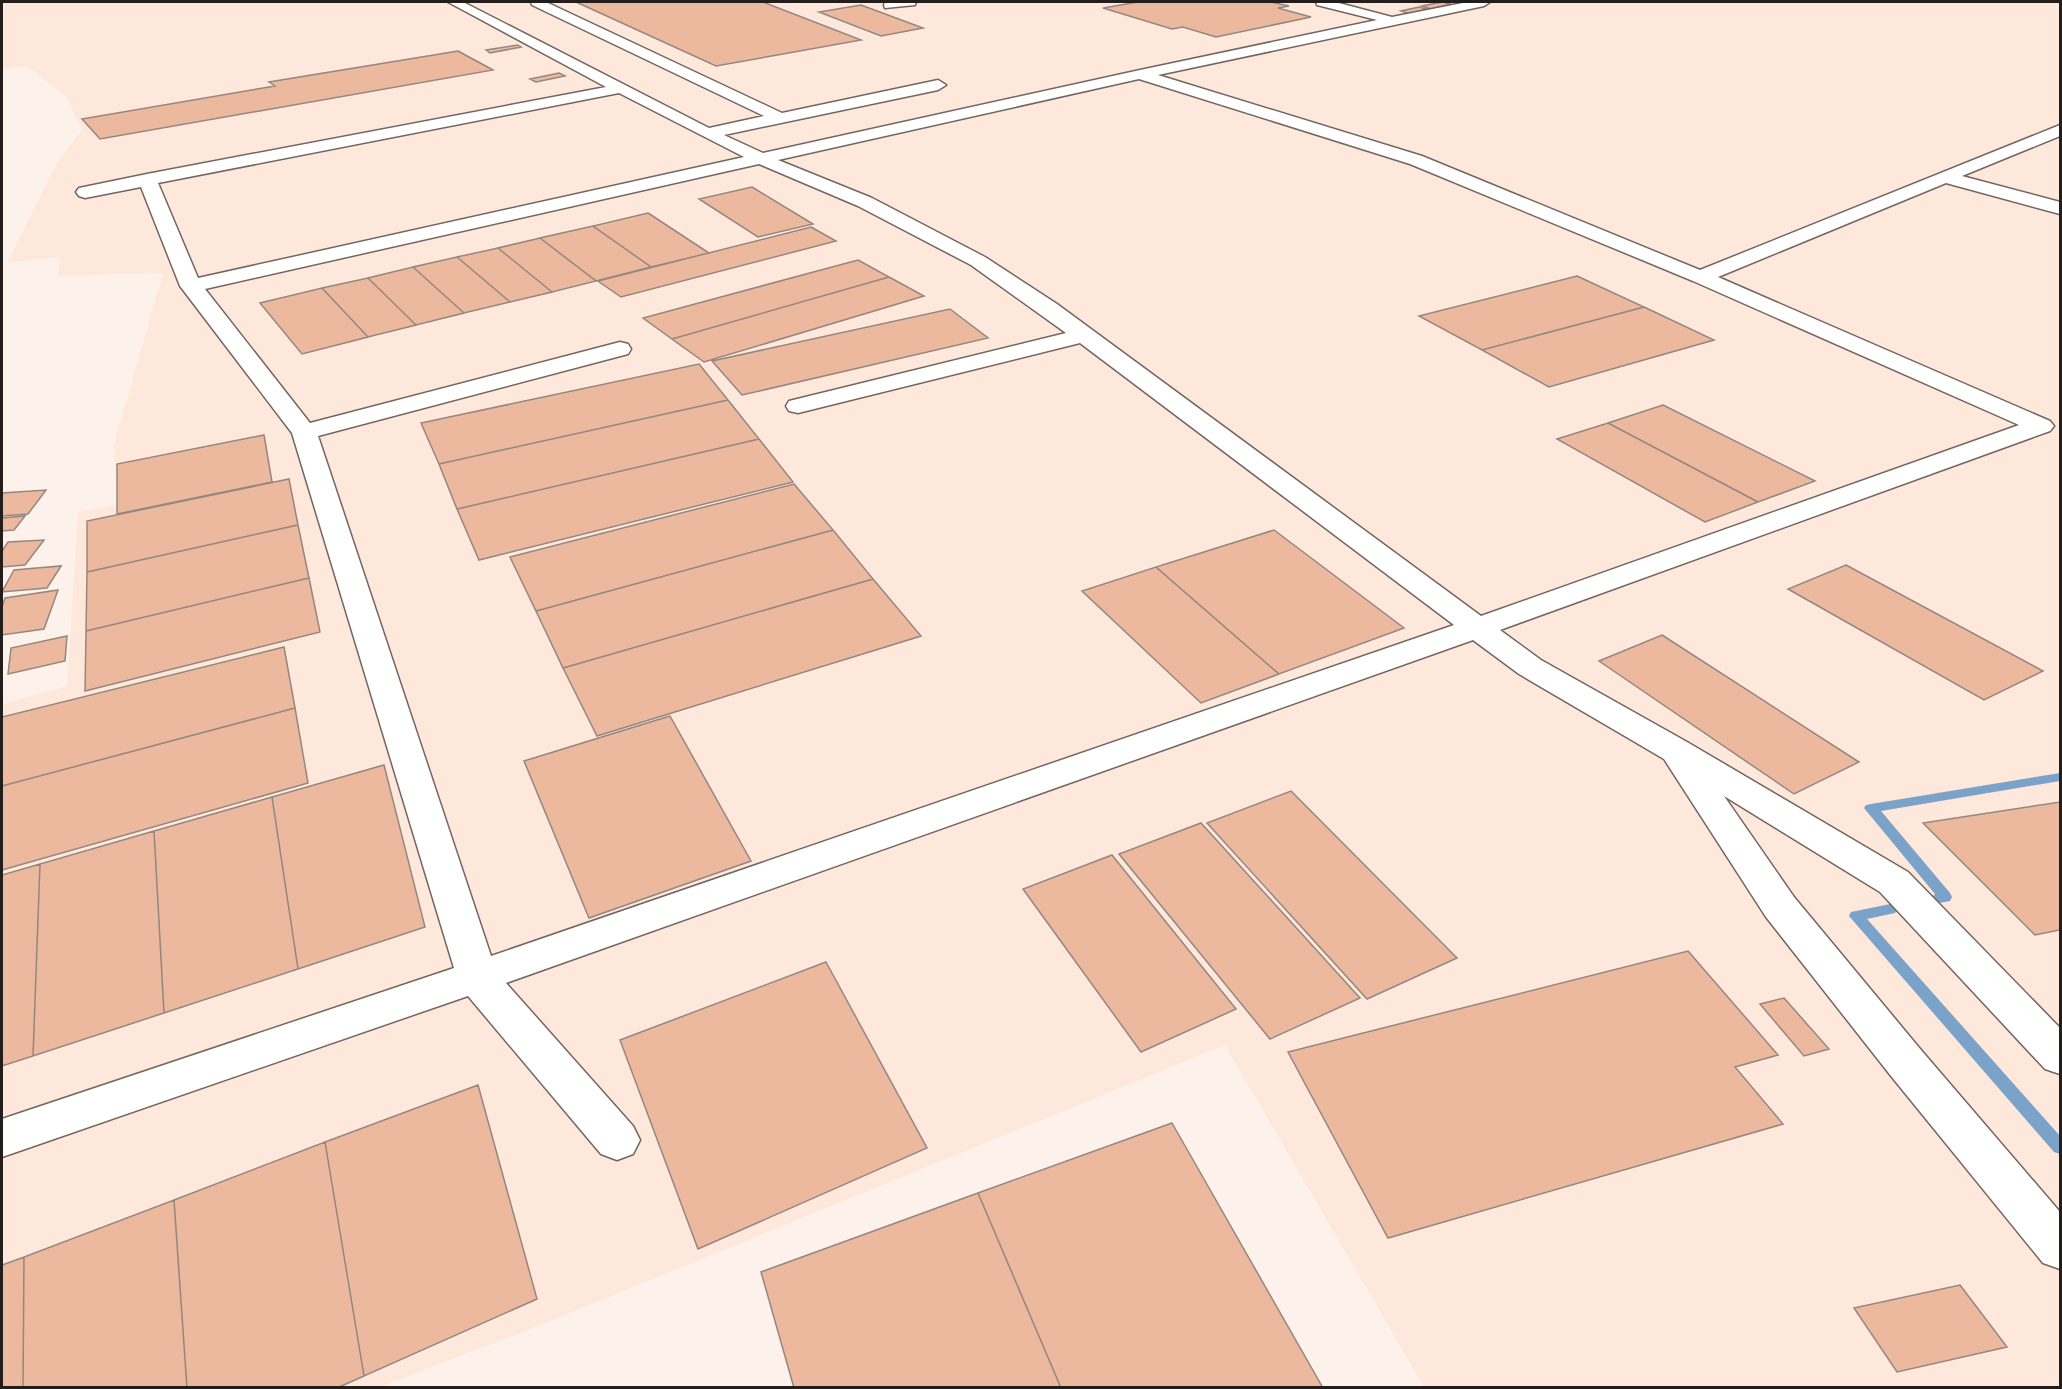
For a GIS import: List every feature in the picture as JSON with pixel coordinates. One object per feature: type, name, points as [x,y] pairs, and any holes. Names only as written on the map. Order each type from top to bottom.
[{"type":"street","points":[[454,2],[707,134],[865,202],[978,261],[1084,335],[1530,667],[1675,750],[1894,882],[2061,1056]]},
{"type":"street","points":[[537,2],[783,118]]},
{"type":"street","points":[[890,5],[910,2]]},
{"type":"street","points":[[1322,2],[1391,21]]},
{"type":"street","points":[[191,286],[1140,74],[1484,2]]},
{"type":"street","points":[[1140,74],[1416,160],[1700,277],[2051,433]]},
{"type":"street","points":[[707,134],[938,85]]},
{"type":"street","points":[[85,192],[622,88]]},
{"type":"street","points":[[1700,277],[2061,130]]},
{"type":"street","points":[[1945,177],[2061,208]]},
{"type":"street","points":[[147,179],[191,286],[304,432],[478,979],[617,1140]]},
{"type":"street","points":[[798,406],[1084,335]]},
{"type":"street","points":[[304,432],[620,349]]},
{"type":"street","points":[[2,1138],[478,979],[1478,628],[2051,433]]},
{"type":"street","points":[[1675,750],[1780,907],[1906,1063],[2061,1247]]},
{"type":"shaded area","points":[[2,2],[2060,2],[2060,1387],[1424,1387],[1225,1045],[533,1328],[380,1387],[2,1387],[2,704],[67,686],[78,512],[117,505],[114,445],[163,273],[58,276],[60,257],[7,263],[57,163],[82,130],[66,96],[27,66],[2,69]]},
{"type":"building","points":[[576,2],[763,2],[861,40],[716,66]]},
{"type":"building","points":[[1138,2],[1271,2],[1289,6],[1278,8],[1311,17],[1216,37],[1183,27],[1172,29],[1103,8]]},
{"type":"building","points":[[1442,2],[1451,4],[1431,9],[1422,6]]},
{"type":"building","points":[[861,5],[923,28],[881,36],[819,12]]},
{"type":"building","points":[[1419,7],[1429,10],[1410,14],[1401,11]]},
{"type":"building","points":[[518,45],[521,47],[490,53],[486,50]]},
{"type":"building","points":[[458,51],[493,70],[100,139],[82,119],[275,86],[269,82]]},
{"type":"building","points":[[559,73],[565,76],[536,82],[530,79]]},
{"type":"building","points":[[752,187],[813,224],[758,237],[699,199]]},
{"type":"building","points":[[648,213],[709,253],[651,267],[593,226]]},
{"type":"building","points":[[593,226],[651,267],[596,281],[540,238]]},
{"type":"building","points":[[811,227],[836,241],[621,297],[598,281]]},
{"type":"building","points":[[540,238],[596,281],[552,292],[498,248]]},
{"type":"building","points":[[498,248],[552,292],[510,302],[457,257]]},
{"type":"building","points":[[457,257],[510,302],[464,313],[413,267]]},
{"type":"building","points":[[858,260],[889,277],[672,339],[643,318]]},
{"type":"building","points":[[413,267],[464,313],[416,325],[368,278]]},
{"type":"building","points":[[1577,276],[1644,307],[1482,350],[1419,316]]},
{"type":"building","points":[[889,277],[924,296],[704,362],[672,339]]},
{"type":"building","points":[[368,278],[416,325],[368,337],[322,288]]},
{"type":"building","points":[[322,288],[368,337],[302,354],[260,303]]},
{"type":"building","points":[[1644,307],[1714,340],[1549,387],[1482,350]]},
{"type":"building","points":[[950,309],[988,338],[742,395],[712,361]]},
{"type":"building","points":[[699,364],[728,400],[439,464],[421,423]]},
{"type":"building","points":[[728,400],[759,439],[457,509],[439,464]]},
{"type":"building","points":[[1663,405],[1815,481],[1758,502],[1608,423]]},
{"type":"building","points":[[1608,423],[1758,502],[1705,522],[1557,439]]},
{"type":"building","points":[[264,435],[272,482],[117,514],[117,464]]},
{"type":"building","points":[[759,439],[793,482],[479,560],[457,509]]},
{"type":"building","points":[[289,479],[298,525],[87,572],[87,521]]},
{"type":"building","points":[[794,484],[833,530],[536,611],[510,557]]},
{"type":"building","points":[[46,490],[28,514],[2,516],[2,493]]},
{"type":"building","points":[[25,516],[14,530],[2,531],[2,518]]},
{"type":"building","points":[[298,525],[309,578],[86,631],[87,572]]},
{"type":"building","points":[[833,530],[873,579],[563,668],[536,611]]},
{"type":"building","points":[[1274,530],[1404,628],[1279,674],[1156,567]]},
{"type":"building","points":[[44,540],[25,565],[2,567],[2,551],[8,542]]},
{"type":"building","points":[[1846,565],[2043,671],[1984,700],[1788,589]]},
{"type":"building","points":[[61,566],[47,588],[2,592],[14,570]]},
{"type":"building","points":[[1156,567],[1279,674],[1201,703],[1082,591]]},
{"type":"building","points":[[309,578],[320,632],[85,691],[86,631]]},
{"type":"building","points":[[873,579],[921,636],[597,736],[563,668]]},
{"type":"building","points":[[58,590],[44,629],[2,635],[2,607],[5,598]]},
{"type":"building","points":[[1662,635],[1859,762],[1794,794],[1599,661]]},
{"type":"building","points":[[67,636],[65,661],[8,674],[11,648]]},
{"type":"building","points":[[284,647],[295,708],[2,786],[2,717]]},
{"type":"building","points":[[295,708],[308,783],[2,870],[2,786]]},
{"type":"building","points":[[670,716],[751,861],[589,918],[524,761]]},
{"type":"building","points":[[384,765],[425,927],[298,969],[272,797]]},
{"type":"building","points":[[1291,791],[1457,958],[1367,999],[1207,823]]},
{"type":"building","points":[[272,797],[298,969],[164,1013],[154,831]]},
{"type":"building","points":[[2060,802],[2060,930],[2035,935],[1923,823]]},
{"type":"building","points":[[1201,823],[1360,998],[1270,1039],[1119,854]]},
{"type":"building","points":[[154,831],[164,1013],[33,1056],[40,864]]},
{"type":"building","points":[[1112,855],[1236,1009],[1141,1052],[1023,889]]},
{"type":"building","points":[[40,864],[33,1056],[2,1066],[2,875]]},
{"type":"building","points":[[1688,951],[1778,1055],[1735,1067],[1783,1124],[1388,1238],[1288,1052]]},
{"type":"building","points":[[826,962],[927,1148],[698,1249],[620,1040]]},
{"type":"building","points":[[1784,998],[1829,1049],[1804,1056],[1760,1004]]},
{"type":"building","points":[[478,1085],[537,1299],[364,1376],[325,1142]]},
{"type":"building","points":[[1172,1123],[1323,1388],[1061,1388],[978,1193]]},
{"type":"building","points":[[325,1142],[364,1376],[337,1388],[187,1388],[174,1200]]},
{"type":"building","points":[[978,1193],[1061,1388],[794,1388],[761,1272]]},
{"type":"building","points":[[174,1200],[187,1388],[23,1388],[24,1257]]},
{"type":"building","points":[[24,1257],[23,1388],[2,1388],[2,1265]]},
{"type":"building","points":[[1960,1285],[2007,1347],[1897,1372],[1854,1308]]},
{"type":"waterway","points":[[1939,898],[1945,897],[1871,808],[2060,777]]},
{"type":"waterway","points":[[1890,909],[1856,916],[2060,1147]]}]
